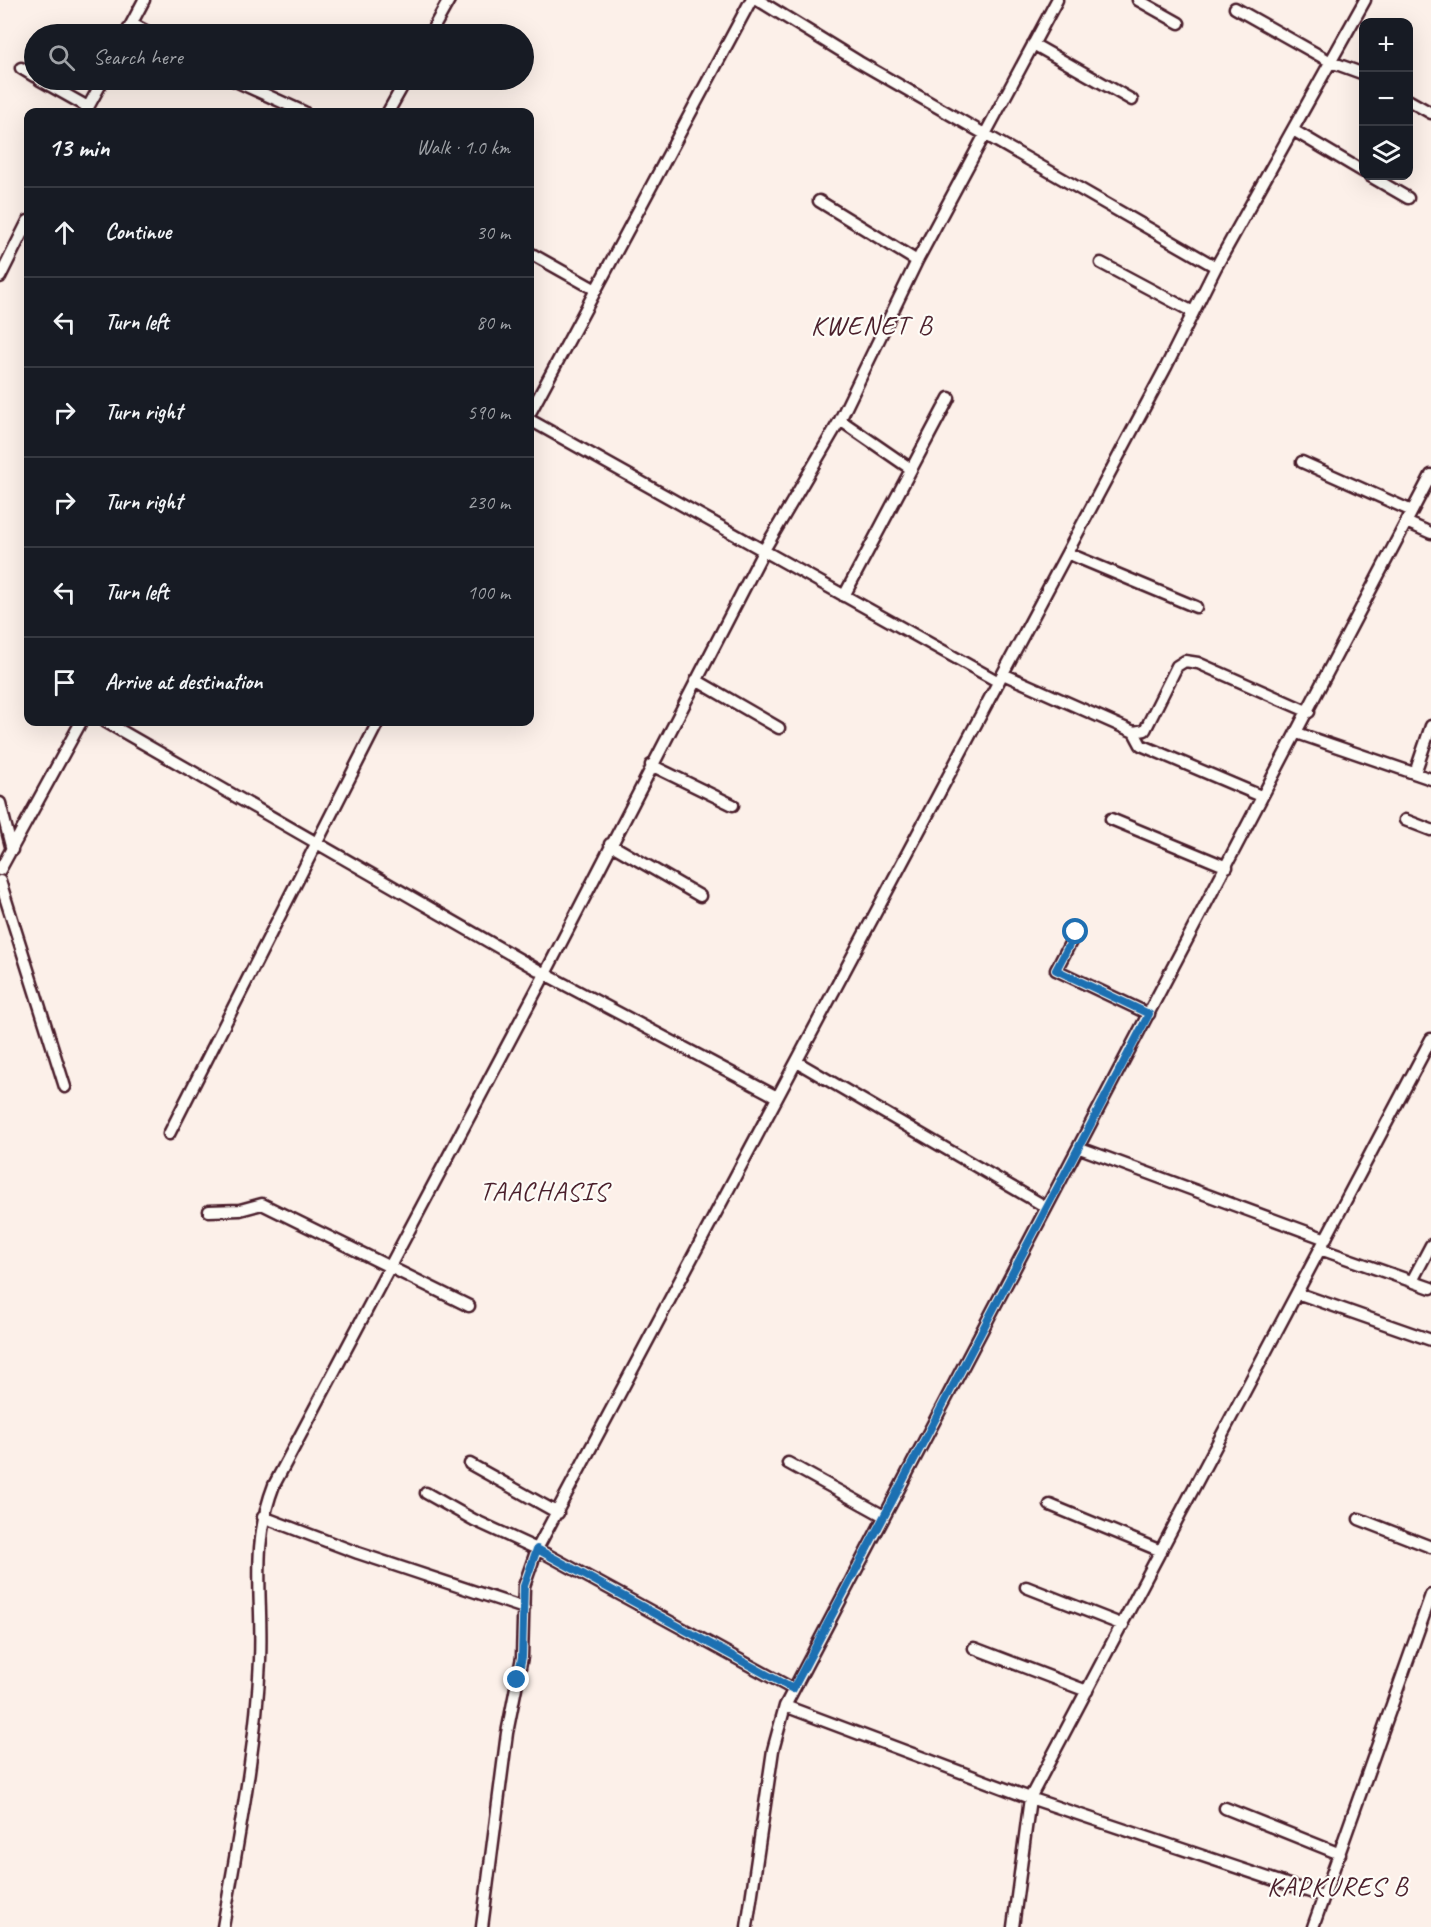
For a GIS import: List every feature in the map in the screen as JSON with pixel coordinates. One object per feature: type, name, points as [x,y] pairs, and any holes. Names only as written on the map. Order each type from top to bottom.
[{"type":"street","points":[[132,24],[144,0]]},
{"type":"street","points":[[436,24],[449,0]]},
{"type":"street","points":[[534,406],[751,0]]},
{"type":"street","points":[[758,0],[1216,267]]},
{"type":"street","points":[[224,1927],[249,1774],[261,1660],[258,1591],[263,1517],[283,1466],[545,975],[610,844],[764,550],[840,420],[917,261],[1057,0]]},
{"type":"street","points":[[1138,0],[1179,23]]},
{"type":"street","points":[[482,1927],[507,1733],[522,1657],[526,1575],[537,1549],[1067,553],[1216,267],[1365,0]]},
{"type":"street","points":[[1234,8],[1330,62],[1359,72]]},
{"type":"street","points":[[1033,44],[1132,100]]},
{"type":"street","points":[[56,90],[84,108]]},
{"type":"street","points":[[88,108],[98,90]]},
{"type":"street","points":[[255,90],[295,108]]},
{"type":"street","points":[[390,108],[400,90]]},
{"type":"street","points":[[1413,103],[1431,113]]},
{"type":"street","points":[[1293,130],[1359,169]]},
{"type":"street","points":[[1377,180],[1408,198]]},
{"type":"street","points":[[819,201],[917,261]]},
{"type":"street","points":[[0,277],[24,229]]},
{"type":"street","points":[[534,255],[596,290]]},
{"type":"street","points":[[1101,263],[1193,312]]},
{"type":"street","points":[[844,596],[949,398]]},
{"type":"street","points":[[840,420],[911,469]]},
{"type":"street","points":[[534,422],[844,596],[1000,677],[1134,732],[1144,730],[1177,666],[1185,661],[1198,663],[1309,712]]},
{"type":"street","points":[[1302,462],[1412,511]]},
{"type":"street","points":[[747,1927],[770,1772],[785,1706],[793,1689],[1046,1207],[1080,1148],[1227,867],[1261,796],[1309,712],[1431,475]]},
{"type":"street","points":[[1406,522],[1431,533]]},
{"type":"street","points":[[1067,553],[1196,607]]},
{"type":"street","points":[[696,680],[779,728]]},
{"type":"street","points":[[0,870],[79,726]]},
{"type":"street","points":[[113,726],[545,975],[777,1097]]},
{"type":"street","points":[[169,1134],[376,726]]},
{"type":"street","points":[[1414,773],[1431,726]]},
{"type":"street","points":[[1134,732],[1141,745],[1261,796]]},
{"type":"street","points":[[1297,733],[1431,779]]},
{"type":"street","points":[[651,765],[733,805]]},
{"type":"street","points":[[0,803],[12,850]]},
{"type":"street","points":[[1111,819],[1227,867]]},
{"type":"street","points":[[1405,820],[1431,830]]},
{"type":"street","points":[[610,844],[700,896]]},
{"type":"street","points":[[0,881],[65,1087]]},
{"type":"street","points":[[1076,932],[1056,970],[1149,1014]]},
{"type":"street","points":[[1013,1927],[1030,1798],[1431,1039]]},
{"type":"street","points":[[797,1062],[1046,1207]]},
{"type":"street","points":[[1080,1148],[1326,1239]]},
{"type":"street","points":[[209,1211],[240,1210],[262,1204],[469,1306]]},
{"type":"street","points":[[1412,1281],[1431,1245]]},
{"type":"street","points":[[1320,1249],[1431,1288]]},
{"type":"street","points":[[1297,1293],[1431,1340]]},
{"type":"street","points":[[788,1463],[884,1516]]},
{"type":"street","points":[[470,1464],[558,1513]]},
{"type":"street","points":[[426,1493],[474,1520],[537,1549],[793,1689]]},
{"type":"street","points":[[1050,1505],[1161,1551]]},
{"type":"street","points":[[263,1517],[358,1553],[524,1608]]},
{"type":"street","points":[[1359,1519],[1431,1547]]},
{"type":"street","points":[[1026,1587],[1123,1625]]},
{"type":"street","points":[[1313,1927],[1322,1896],[1340,1854],[1431,1595]]},
{"type":"street","points":[[974,1648],[1087,1691]]},
{"type":"street","points":[[785,1706],[1030,1798],[1322,1896]]},
{"type":"street","points":[[1225,1808],[1340,1854]]},
{"type":"district","name":"KWENET B","points":[[872,325]]},
{"type":"district","name":"TAACHASIS","points":[[544,1191]]},
{"type":"district","name":"KAPKURES B","points":[[1338,1886]]},
{"type":"route","points":[[517,1680],[522,1657],[525,1617],[524,1586],[537,1549],[733,1654],[793,1689],[1149,1014],[1056,970],[1076,932]]}]
